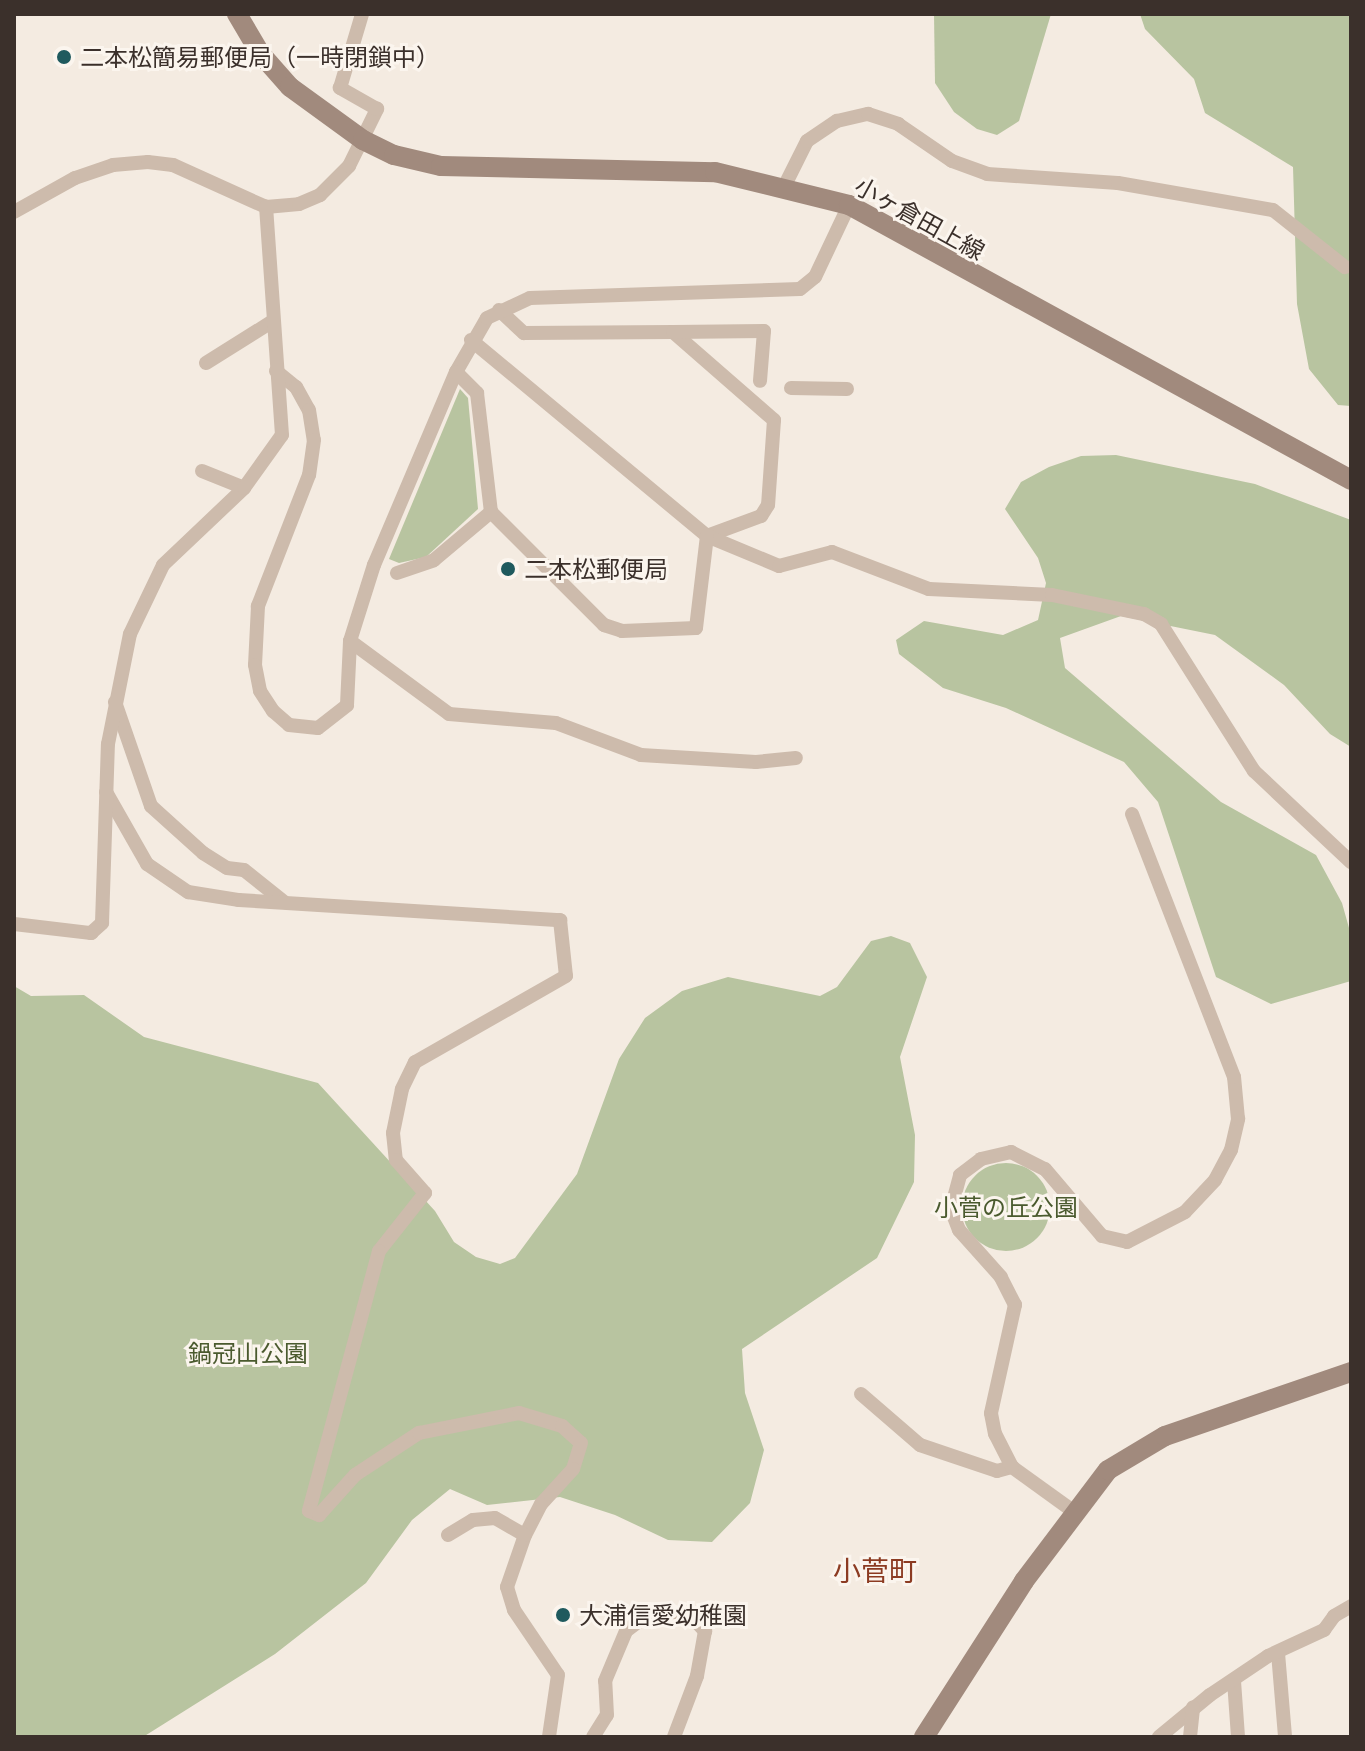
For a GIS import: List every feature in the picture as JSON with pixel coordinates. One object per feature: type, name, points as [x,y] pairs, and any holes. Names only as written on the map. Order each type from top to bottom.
[{"type":"main road","name":"小ヶ倉田上線","points":[[237,14],[282,79],[363,140],[394,155],[441,166],[715,172],[785,185],[849,205],[1351,480]]},
{"type":"main road","points":[[924,1737],[1073,1511],[1108,1470],[1136,1450],[1207,1419],[1351,1372]]},
{"type":"street","points":[[14,212],[75,178],[113,165],[148,162],[173,165],[266,207],[320,195],[349,166],[377,109],[340,88],[362,14]]},
{"type":"street","points":[[785,185],[807,141],[837,121],[868,114],[898,124],[939,155],[987,174],[1118,183],[1273,210],[1345,267]]},
{"type":"street","points":[[276,371],[296,387],[309,410],[314,440],[309,475],[258,606],[255,665],[260,691],[273,711],[289,725],[318,728],[339,715],[351,690],[350,641],[374,565],[471,340],[499,310],[530,298],[800,289],[815,277],[849,205]]},
{"type":"street","points":[[14,924],[56,932],[98,930],[105,914],[101,835],[115,702],[130,634],[163,565],[244,488],[282,435],[266,207]]},
{"type":"street","points":[[499,310],[524,333],[764,331],[760,381]]},
{"type":"street","points":[[206,363],[273,321]]},
{"type":"street","points":[[673,332],[774,420],[768,505],[761,516],[707,536]]},
{"type":"street","points":[[471,340],[707,536],[779,566],[832,552],[929,589],[1052,595],[1144,614],[1161,624],[1254,771],[1351,862]]},
{"type":"street","points":[[456,372],[477,393],[491,512],[604,625],[622,631],[696,628],[707,536]]},
{"type":"street","points":[[791,388],[847,389]]},
{"type":"street","points":[[202,471],[244,488]]},
{"type":"street","points":[[397,573],[434,560],[491,512]]},
{"type":"street","points":[[350,641],[449,714],[556,723],[641,755],[756,762],[796,758]]},
{"type":"street","points":[[115,702],[151,806],[211,858],[244,870],[283,901]]},
{"type":"street","points":[[106,792],[142,857],[176,887],[211,898],[560,920],[566,976],[415,1062],[402,1089],[393,1133],[396,1160],[425,1193],[379,1251],[332,1412],[309,1511],[319,1515],[355,1475],[419,1433],[519,1413],[562,1426],[581,1443],[573,1469],[541,1504],[525,1535],[507,1587],[514,1610],[558,1675],[549,1737]]},
{"type":"street","points":[[1073,1511],[1012,1467],[991,1413],[1015,1305],[1001,1277],[959,1230],[951,1209],[960,1175],[996,1152],[1030,1157],[1102,1236],[1127,1242],[1185,1212],[1215,1180],[1231,1150],[1238,1119],[1234,1077],[1132,814]]},
{"type":"street","points":[[861,1394],[920,1445],[997,1471],[1012,1467]]},
{"type":"street","points":[[448,1535],[473,1520],[495,1518],[525,1535]]},
{"type":"street","points":[[1159,1737],[1193,1707],[1278,1653],[1324,1630],[1334,1616],[1351,1606]]},
{"type":"street","points":[[593,1737],[607,1715],[605,1681],[626,1631],[646,1616],[670,1612],[691,1616],[705,1631],[697,1676],[674,1737]]},
{"type":"street","points":[[1278,1653],[1285,1737]]},
{"type":"street","points":[[1234,1681],[1238,1737]]},
{"type":"street","points":[[1190,1737],[1193,1707]]},
{"type":"green space","points":[[934,14],[1051,14],[1019,121],[997,135],[977,129],[954,112],[935,83]]},
{"type":"green space","points":[[1140,14],[1351,14],[1351,406],[1338,405],[1309,369],[1297,304],[1293,167],[1205,113],[1194,79],[1145,29]]},
{"type":"green space","points":[[460,389],[468,398],[478,509],[426,557],[399,563],[389,559]]},
{"type":"green space","points":[[1116,455],[1255,484],[1351,520],[1351,747],[1330,734],[1284,685],[1215,635],[1121,616],[1060,638],[1065,668],[1221,802],[1316,855],[1342,903],[1351,935],[1351,981],[1271,1004],[1216,977],[1158,802],[1124,762],[1006,708],[943,688],[899,654],[896,640],[924,621],[1003,635],[1038,620],[1046,583],[1038,558],[1005,509],[1021,482],[1049,467],[1081,456]]},
{"type":"green space","name":"鍋冠山公園","points":[[891,936],[910,943],[927,977],[900,1057],[915,1135],[914,1182],[877,1258],[742,1349],[745,1393],[764,1450],[750,1503],[712,1542],[668,1540],[615,1515],[560,1497],[487,1505],[450,1489],[412,1520],[366,1583],[275,1654],[143,1737],[14,1737],[14,986],[31,996],[84,995],[144,1037],[318,1083],[435,1211],[454,1242],[476,1257],[500,1264],[515,1258],[577,1174],[619,1059],[645,1018],[682,991],[728,977],[820,996],[837,987],[871,941]]},
{"type":"green space","name":"小菅の丘公園","points":[[1006,1163],[1023,1167],[1037,1176],[1046,1190],[1050,1207],[1046,1224],[1037,1238],[1023,1247],[1006,1251],[989,1247],[975,1238],[966,1224],[962,1207],[966,1190],[975,1176],[989,1167]]},
{"type":"place","name":"二本松簡易郵便局（一時閉鎖中）","points":[[64,57]]},
{"type":"place","name":"二本松郵便局","points":[[508,569]]},
{"type":"place","name":"大浦信愛幼稚園","points":[[563,1615]]},
{"type":"district","name":"小菅町","points":[[875,1570]]}]
